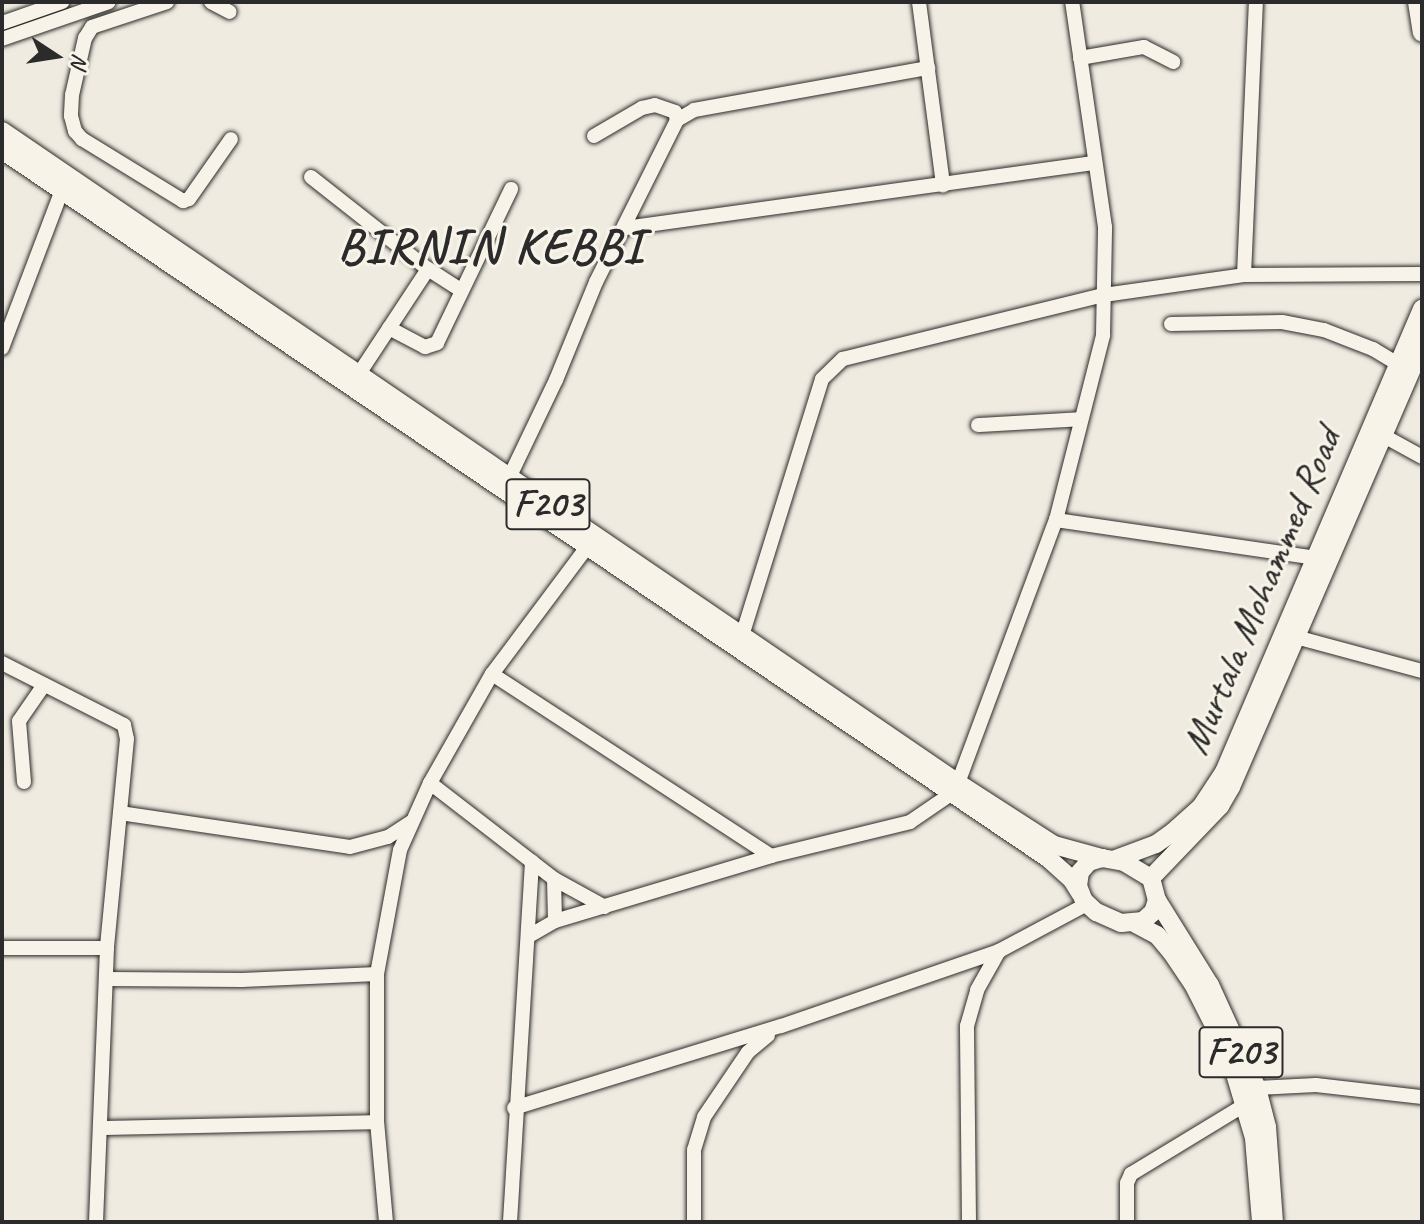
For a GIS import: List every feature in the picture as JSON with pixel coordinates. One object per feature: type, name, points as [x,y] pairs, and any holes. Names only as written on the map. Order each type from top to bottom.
[{"type":"main road","points":[[1417,2],[1422,33]]},
{"type":"main road","name":"F203","points":[[2,131],[742,636],[1049,859],[1072,880],[1083,898]]},
{"type":"main road","name":"F203","points":[[2,150],[587,547],[954,788],[1054,845],[1109,858]]},
{"type":"main road","name":"Murtala Mohammed Road","points":[[1109,858],[1156,844],[1173,832],[1213,791],[1422,309]]},
{"type":"main road","name":"Murtala Mohammed Road","points":[[1151,878],[1220,806],[1422,345]]},
{"type":"main road","points":[[1109,858],[1151,878],[1157,900],[1149,917],[1136,924],[1106,917],[1083,898],[1080,872],[1089,862],[1109,858]]},
{"type":"main road","name":"F203","points":[[1157,900],[1210,985],[1257,1088],[1269,1140],[1274,1222]]},
{"type":"main road","name":"F203","points":[[1136,924],[1164,942],[1193,984],[1230,1057],[1246,1104],[1258,1164],[1261,1222]]},
{"type":"street","points":[[2,23],[62,2]]},
{"type":"street","points":[[2,39],[109,2]]},
{"type":"street","points":[[168,2],[92,27],[85,38],[72,95],[71,116],[75,131],[82,139],[183,201],[189,199],[231,139]]},
{"type":"street","points":[[211,2],[230,12]]},
{"type":"street","points":[[919,2],[943,185]]},
{"type":"street","points":[[529,936],[555,921],[771,856],[910,822],[954,788],[1056,520],[1103,335],[1105,227],[1072,2]]},
{"type":"street","points":[[1244,275],[1256,2]]},
{"type":"street","points":[[1080,58],[1144,47],[1173,62]]},
{"type":"street","points":[[509,478],[556,380],[596,282],[677,120],[694,110],[928,68]]},
{"type":"street","points":[[594,136],[642,108],[655,105],[675,112],[677,120]]},
{"type":"street","points":[[625,228],[1094,163]]},
{"type":"street","points":[[311,177],[428,269],[462,291]]},
{"type":"street","points":[[389,328],[425,347],[433,347],[511,189]]},
{"type":"street","points":[[2,348],[62,190]]},
{"type":"street","points":[[358,375],[428,269]]},
{"type":"street","points":[[742,636],[822,379],[830,368],[843,359],[1104,295],[1244,275],[1422,274]]},
{"type":"street","points":[[1171,324],[1282,322],[1324,330],[1373,349],[1398,364]]},
{"type":"street","points":[[978,425],[1081,419]]},
{"type":"street","points":[[1384,436],[1422,457]]},
{"type":"street","points":[[1056,520],[1316,558]]},
{"type":"street","points":[[386,1222],[377,1122],[377,974],[400,850],[430,783],[492,674],[587,547]]},
{"type":"street","points":[[1296,637],[1422,671]]},
{"type":"street","points":[[2,663],[124,725],[127,739],[107,948],[96,1222]]},
{"type":"street","points":[[492,674],[771,856]]},
{"type":"street","points":[[24,782],[19,721],[44,685]]},
{"type":"street","points":[[430,783],[554,879],[605,907]]},
{"type":"street","points":[[120,813],[350,847],[388,837],[412,821]]},
{"type":"street","points":[[510,1222],[514,1108],[529,936],[532,862]]},
{"type":"street","points":[[554,879],[555,921]]},
{"type":"street","points":[[514,1108],[781,1026],[999,951],[1083,898]]},
{"type":"street","points":[[2,948],[107,948]]},
{"type":"street","points":[[969,1222],[967,1026],[977,990],[999,951]]},
{"type":"street","points":[[107,979],[242,980],[377,974]]},
{"type":"street","points":[[694,1222],[694,1150],[704,1117],[748,1052],[781,1026]]},
{"type":"street","points":[[1257,1088],[1316,1085],[1422,1097]]},
{"type":"street","points":[[1127,1222],[1127,1183],[1131,1174],[1246,1104]]},
{"type":"street","points":[[100,1128],[377,1122]]},
{"type":"district","name":"BIRNIN KEBBI","points":[[491,247]]}]
